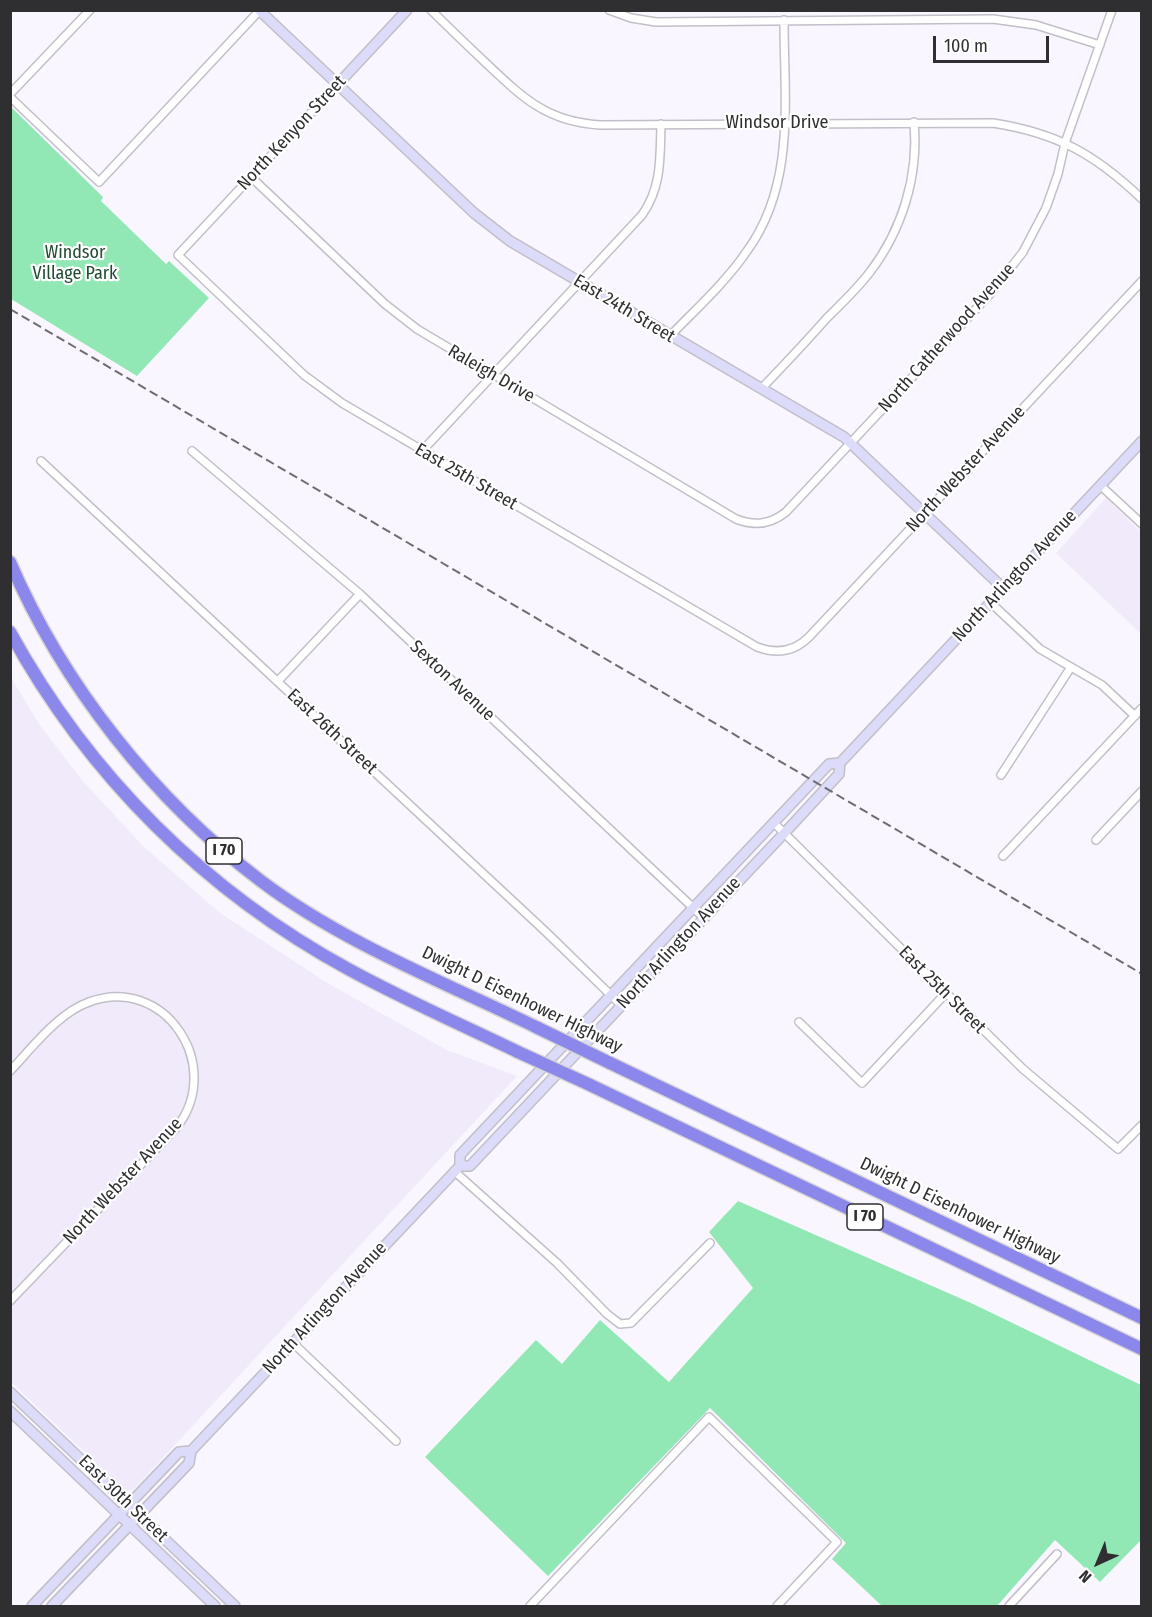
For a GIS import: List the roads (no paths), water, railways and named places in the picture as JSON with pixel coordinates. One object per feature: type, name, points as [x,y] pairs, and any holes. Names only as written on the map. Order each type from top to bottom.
[{"type":"highway","name":"Dwight D Eisenhower Highway","points":[[10,562],[45,632],[80,690],[109,728],[177,807],[262,882],[372,948],[1142,1318]]},
{"type":"highway","name":"I 70","points":[[10,632],[54,704],[111,778],[158,829],[212,879],[283,930],[344,967],[518,1052],[1142,1349]]},
{"type":"main road","name":"East 24th Street","points":[[260,10],[487,224],[510,241],[579,283],[844,437],[1003,588]]},
{"type":"main road","name":"North Kenyon Street","points":[[338,84],[407,10]]},
{"type":"main road","name":"North Arlington Avenue","points":[[457,1169],[470,1166],[784,833],[839,774],[840,763],[1142,441]]},
{"type":"main road","name":"North Arlington Avenue","points":[[52,1606],[189,1463],[191,1450],[457,1169],[460,1155],[829,764],[840,763]]},
{"type":"main road","name":"East 30th Street","points":[[10,1392],[235,1606]]},
{"type":"main road","name":"East 30th Street","points":[[10,1411],[214,1606]]},
{"type":"main road","name":"North Arlington Avenue","points":[[32,1606],[179,1452],[191,1450]]},
{"type":"street","points":[[90,10],[10,96],[99,182],[260,10]]},
{"type":"street","name":"Windsor Drive","points":[[431,10],[518,94],[545,112],[561,119],[586,124],[993,123],[1025,129],[1065,143],[1103,164],[1142,198]]},
{"type":"street","points":[[609,10],[652,22],[1007,20],[1053,29],[1100,45]]},
{"type":"street","points":[[754,10],[754,20]]},
{"type":"street","points":[[901,10],[901,19]]},
{"type":"street","name":"North Catherwood Avenue","points":[[762,523],[786,512],[1013,267],[1032,237],[1046,208],[1058,174],[1065,143],[1112,10]]},
{"type":"street","points":[[670,336],[736,266],[756,238],[779,183],[784,122],[784,20]]},
{"type":"street","name":"North Kenyon Street","points":[[178,255],[338,84]]},
{"type":"street","points":[[761,389],[862,281],[885,249],[898,224],[909,193],[914,165],[914,122]]},
{"type":"street","points":[[422,451],[640,218],[650,203],[659,175],[661,124]]},
{"type":"street","name":"Raleigh Drive","points":[[251,177],[399,316],[429,337],[735,519],[748,523],[762,523]]},
{"type":"street","name":"East 25th Street","points":[[178,255],[310,380],[351,409],[757,648],[785,651]]},
{"type":"street","name":"North Webster Avenue","points":[[785,651],[800,645],[809,637],[1142,281]]},
{"type":"street","name":"Sexton Avenue","points":[[192,451],[360,594],[704,918]]},
{"type":"street","name":"East 26th Street","points":[[41,460],[621,1005]]},
{"type":"street","points":[[1100,485],[1142,524]]},
{"type":"street","points":[[278,681],[360,594]]},
{"type":"street","points":[[990,602],[1035,645],[1102,685],[1135,716]]},
{"type":"street","points":[[1001,775],[1071,667]]},
{"type":"street","points":[[1004,856],[1142,708]]},
{"type":"street","points":[[1095,840],[1142,791]]},
{"type":"street","name":"East 25th Street","points":[[774,823],[1023,1069],[1118,1149],[1142,1125]]},
{"type":"street","points":[[799,1022],[862,1083],[946,993]]},
{"type":"street","name":"North Webster Avenue","points":[[10,1071],[62,1017],[74,1009],[111,997],[128,998],[148,1005],[166,1016],[183,1035],[193,1059],[194,1088],[186,1114],[173,1131],[10,1301]]},
{"type":"street","points":[[457,1169],[620,1324],[631,1323],[710,1244]]},
{"type":"street","points":[[293,1343],[396,1441]]},
{"type":"street","points":[[10,1411],[20,1401]]},
{"type":"street","points":[[530,1606],[709,1417],[837,1542],[777,1606]]},
{"type":"street","points":[[1009,1606],[1057,1554]]},
{"type":"railway","points":[[10,309],[1142,974]]},
{"type":"park label","name":"Windsor Village Park","points":[[75,263]]}]
